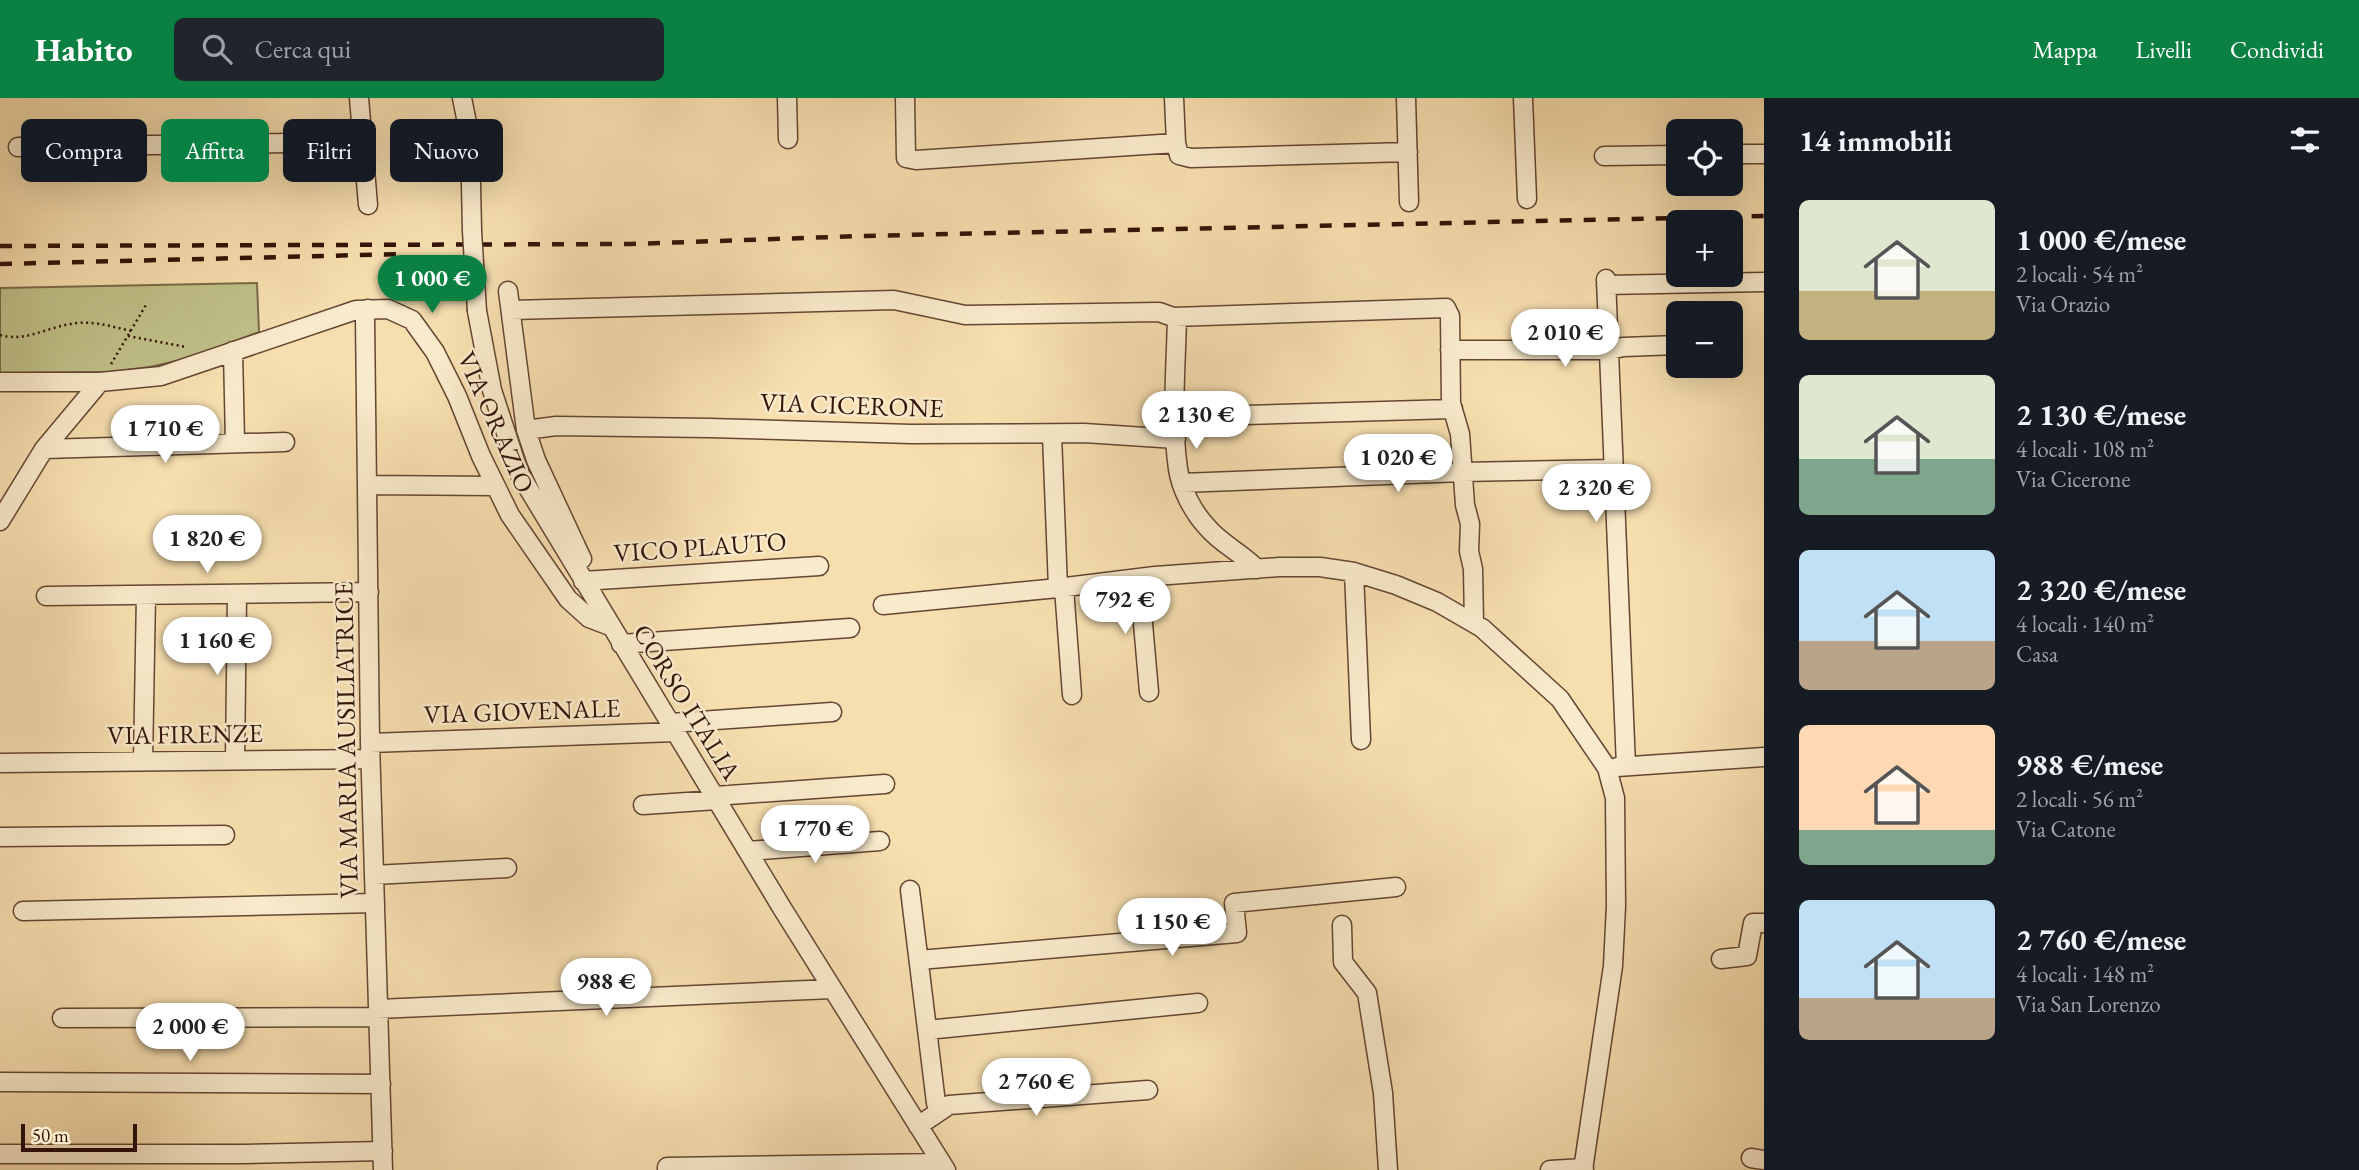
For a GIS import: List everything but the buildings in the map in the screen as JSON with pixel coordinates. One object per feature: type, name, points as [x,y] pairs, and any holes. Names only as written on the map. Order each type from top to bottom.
[{"type":"street","points":[[359,98],[361,119]]},
{"type":"street","name":"CORSO ITALIA","points":[[462,98],[470,138],[477,311],[492,390],[519,473],[832,989],[943,1166]]},
{"type":"street","points":[[787,98],[788,139]]},
{"type":"street","points":[[905,98],[906,158],[916,160],[1177,149],[1191,158],[1408,152]]},
{"type":"street","points":[[1174,98],[1177,149]]},
{"type":"street","points":[[1406,98],[1409,202]]},
{"type":"street","points":[[1523,98],[1527,199]]},
{"type":"street","points":[[18,148],[283,143]]},
{"type":"street","points":[[1743,154],[1764,154]]},
{"type":"street","points":[[1604,156],[1666,155]]},
{"type":"street","points":[[367,182],[368,205]]},
{"type":"street","points":[[1626,766],[1606,282],[1764,282]]},
{"type":"street","points":[[508,291],[526,430],[536,460],[584,563],[582,578]]},
{"type":"street","points":[[511,310],[894,300],[965,315],[1159,312],[1177,317],[1446,308],[1450,316],[1452,409],[1460,435],[1462,472],[1470,524],[1474,623]]},
{"type":"street","name":"VIA MARIA AUSILIATRICE","points":[[368,309],[365,318],[370,751],[383,1170]]},
{"type":"street","name":"VIA ORAZIO","points":[[0,382],[100,382],[161,376],[356,310],[388,309],[412,320],[435,352],[510,515],[568,599],[589,618],[610,626]]},
{"type":"street","points":[[1177,317],[1176,439],[1178,470],[1182,483],[1194,509],[1207,528],[1257,569]]},
{"type":"street","points":[[1450,351],[1610,350],[1666,345]]},
{"type":"street","points":[[233,351],[235,443]]},
{"type":"street","points":[[0,521],[44,449],[100,382]]},
{"type":"street","points":[[1176,417],[1452,409]]},
{"type":"street","name":"VIA CICERONE","points":[[526,430],[556,426],[911,434],[1084,433],[1176,439]]},
{"type":"street","points":[[1052,435],[1061,588],[1072,695]]},
{"type":"street","points":[[44,449],[285,442]]},
{"type":"street","points":[[1182,483],[1612,469]]},
{"type":"street","points":[[368,485],[495,486]]},
{"type":"street","name":"VICO PLAUTO","points":[[582,578],[820,566]]},
{"type":"street","points":[[883,606],[1139,578],[1320,567],[1353,572],[1396,585],[1437,602],[1474,623],[1533,672],[1560,699],[1606,768],[1615,798],[1614,942],[1611,977],[1583,1169],[1550,1170]]},
{"type":"street","points":[[1353,572],[1361,740]]},
{"type":"street","points":[[1139,578],[1149,692]]},
{"type":"street","points":[[46,596],[369,592]]},
{"type":"street","points":[[235,760],[237,594]]},
{"type":"street","points":[[143,761],[146,595]]},
{"type":"street","points":[[621,644],[850,628]]},
{"type":"street","name":"VIA GIOVENALE","points":[[370,751],[674,728],[832,712]]},
{"type":"street","name":"VIA FIRENZE","points":[[0,763],[235,760],[370,751]]},
{"type":"street","points":[[1606,768],[1764,757]]},
{"type":"street","points":[[643,805],[885,784]]},
{"type":"street","points":[[0,838],[225,835]]},
{"type":"street","points":[[748,850],[880,841]]},
{"type":"street","points":[[374,875],[507,868]]},
{"type":"street","points":[[919,960],[1237,933],[1234,903],[1396,887]]},
{"type":"street","points":[[910,890],[939,1111]]},
{"type":"street","points":[[23,911],[375,902]]},
{"type":"street","points":[[1721,959],[1747,956],[1753,923],[1764,923]]},
{"type":"street","points":[[1342,925],[1343,962],[1367,993],[1383,1093],[1388,1170]]},
{"type":"street","points":[[62,1018],[379,1013],[832,989]]},
{"type":"street","points":[[927,1030],[1198,1003]]},
{"type":"street","points":[[0,1082],[381,1084]]},
{"type":"street","points":[[918,1126],[949,1105],[1148,1090]]},
{"type":"street","points":[[12,1159],[78,1162],[383,1151]]},
{"type":"street","points":[[667,1170],[667,1167],[943,1166]]},
{"type":"path","points":[[100,382],[146,305]]},
{"type":"path","points":[[0,335],[19,338],[59,326],[83,323],[96,323],[131,331]]},
{"type":"path","points":[[128,336],[186,347]]},
{"type":"green space","points":[[257,283],[259,332],[189,358],[150,367],[109,372],[0,373],[0,288]]},
{"type":"railway","points":[[0,246],[630,244],[861,236],[1764,216]]},
{"type":"railway","points":[[0,264],[402,254]]}]
